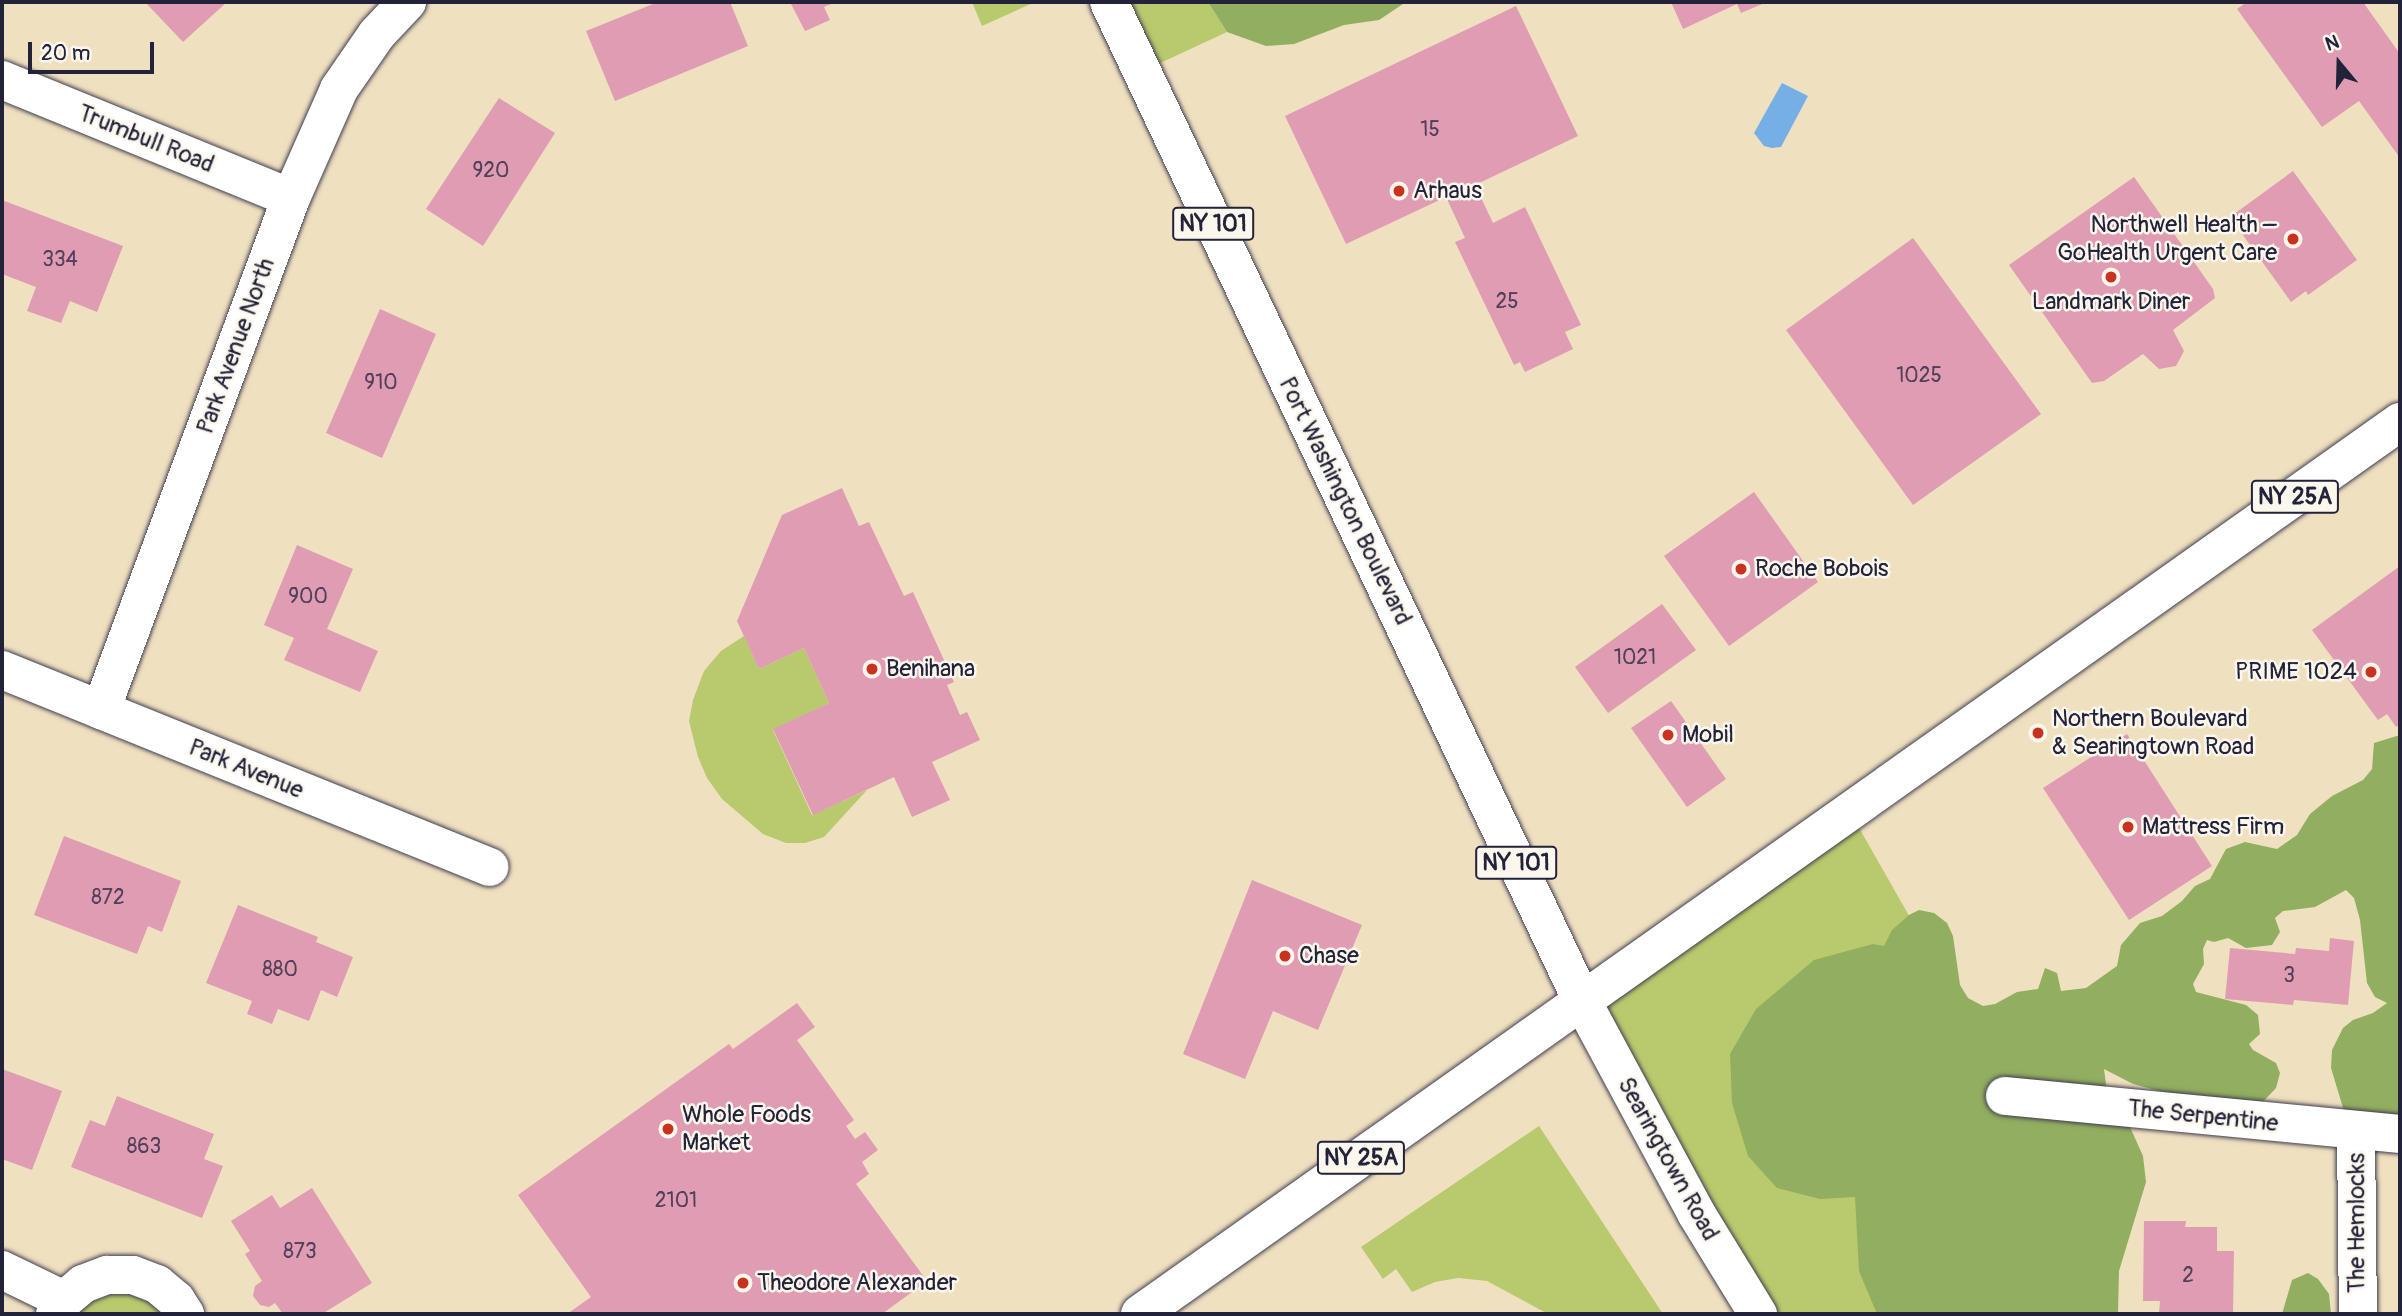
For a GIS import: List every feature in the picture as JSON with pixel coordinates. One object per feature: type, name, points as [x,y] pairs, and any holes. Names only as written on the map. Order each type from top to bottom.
[{"type":"main road","name":"Park Avenue North","points":[[101,710],[291,198],[339,89],[377,34],[407,2]]},
{"type":"main road","name":"Port Washington Boulevard","points":[[1109,2],[1582,1001]]},
{"type":"main road","name":"Trumbull Road","points":[[2,80],[291,198]]},
{"type":"main road","name":"NY 25A","points":[[1140,1314],[2400,422]]},
{"type":"main road","name":"Park Avenue","points":[[2,670],[490,867]]},
{"type":"main road","name":"Searingtown Road","points":[[1582,1001],[1696,1213],[1758,1314]]},
{"type":"main road","name":"The Serpentine","points":[[2005,1096],[2400,1134]]},
{"type":"main road","name":"The Hemlocks","points":[[2356,1131],[2358,1314]]},
{"type":"main road","points":[[2,1270],[60,1307],[83,1284],[107,1275],[133,1275],[156,1284],[176,1300],[185,1314]]},
{"type":"green space","points":[[972,2],[1035,2],[982,26]]},
{"type":"green space","points":[[1109,2],[1208,2],[1227,32],[1141,72]]},
{"type":"green space","points":[[1208,2],[1406,2],[1379,20],[1344,25],[1294,44],[1266,46],[1227,32]]},
{"type":"green space","points":[[744,636],[759,669],[804,648],[829,703],[773,730],[812,815],[867,790],[824,837],[805,843],[786,843],[763,834],[722,799],[707,778],[698,757],[689,721],[693,700],[704,671],[721,651]]},
{"type":"green space","points":[[2400,735],[2399,1122],[2377,1153],[2364,1158],[2347,1121],[2331,1068],[2332,1050],[2343,1028],[2387,1003],[2375,997],[2367,983],[2360,920],[2354,898],[2346,890],[2315,907],[2283,911],[2275,918],[2280,932],[2272,945],[2246,948],[2228,938],[2214,942],[2207,940],[2203,949],[2204,964],[2193,984],[2196,992],[2246,1005],[2258,1015],[2260,1034],[2249,1044],[2253,1050],[2276,1063],[2280,1073],[2276,1088],[2259,1106],[2175,1095],[2133,1084],[2104,1069],[2107,1092],[2130,1127],[2143,1156],[2146,1182],[2119,1271],[2118,1314],[1877,1314],[1859,1271],[1855,1197],[1820,1199],[1777,1188],[1748,1156],[1732,1103],[1730,1054],[1756,1009],[1814,960],[1873,944],[1884,946],[1892,930],[1919,910],[1934,913],[1947,923],[1953,936],[1960,985],[1968,998],[1983,1006],[1995,1004],[2017,992],[2038,989],[2045,968],[2057,973],[2061,991],[2086,988],[2117,966],[2121,945],[2140,923],[2162,916],[2182,901],[2195,886],[2210,879],[2226,849],[2245,842],[2277,849],[2297,835],[2310,814],[2332,796],[2363,780],[2372,769],[2374,743]]},
{"type":"green space","points":[[1850,812],[1990,1058],[2012,1314],[1758,1314],[1581,1001]]},
{"type":"green space","points":[[1539,1126],[1663,1314],[1548,1314],[1487,1281],[1458,1278],[1435,1282],[1412,1292],[1396,1269],[1383,1279],[1361,1247]]},
{"type":"green space","points":[[2308,1273],[2318,1279],[2329,1294],[2331,1314],[2282,1314],[2292,1280]]},
{"type":"green space","points":[[107,1275],[185,1314],[55,1314]]},
{"type":"water","points":[[1782,83],[1808,96],[1781,147],[1772,148],[1764,146],[1754,133]]},
{"type":"building","points":[[145,2],[227,2],[183,42]]},
{"type":"building","points":[[658,2],[730,2],[748,46],[615,101],[586,31]]},
{"type":"building","points":[[790,2],[836,2],[824,7],[830,20],[805,31]]},
{"type":"building","points":[[1671,2],[1767,2],[1741,13],[1737,4],[1683,29]]},
{"type":"building","points":[[2247,2],[2363,2],[2400,54],[2400,158],[2359,101],[2322,127],[2237,9]]},
{"type":"building","name":"Arhaus","points":[[1516,6],[1578,136],[1475,185],[1493,223],[1525,207],[1581,325],[1565,332],[1573,349],[1525,372],[1520,362],[1514,365],[1455,242],[1465,238],[1446,197],[1346,244],[1285,116]]},
{"type":"building","points":[[499,98],[555,133],[483,246],[426,209]]},
{"type":"building","name":"Northwell Health – GoHealth Urgent Care","points":[[2293,171],[2357,260],[2308,295],[2306,291],[2291,302],[2230,217]]},
{"type":"building","name":"Landmark Diner","points":[[2134,177],[2213,289],[2215,298],[2173,330],[2184,351],[2176,366],[2159,369],[2143,354],[2104,381],[2092,383],[2009,265]]},
{"type":"building","points":[[2,200],[123,246],[97,312],[70,301],[61,323],[27,311],[36,287],[2,274]]},
{"type":"building","points":[[1913,238],[2041,414],[1913,505],[1786,330]]},
{"type":"building","points":[[380,309],[436,334],[382,458],[326,433]]},
{"type":"building","points":[[842,488],[859,526],[869,522],[904,596],[913,592],[954,682],[947,685],[960,715],[967,712],[980,740],[932,762],[950,800],[912,817],[894,777],[813,815],[773,729],[829,703],[804,648],[759,669],[737,621],[782,515]]},
{"type":"building","name":"Roche Bobois","points":[[1754,492],[1818,582],[1729,646],[1664,556]]},
{"type":"building","points":[[297,545],[353,569],[327,629],[378,651],[360,692],[284,660],[294,638],[264,625]]},
{"type":"building","name":"PRIME 1024","points":[[2400,566],[2400,724],[2396,727],[2387,714],[2378,720],[2312,630]]},
{"type":"building","points":[[1662,604],[1696,650],[1608,713],[1575,667]]},
{"type":"building","points":[[1671,701],[1726,779],[1687,807],[1631,728]]},
{"type":"building","name":"Mattress Firm","points":[[2127,734],[2212,866],[2129,920],[2043,788]]},
{"type":"building","points":[[64,836],[181,881],[162,932],[148,926],[137,954],[34,915]]},
{"type":"building","name":"Chase","points":[[1252,880],[1362,925],[1318,1030],[1273,1011],[1245,1079],[1183,1054]]},
{"type":"building","points":[[238,905],[318,937],[316,942],[353,957],[337,997],[321,990],[309,1021],[278,1009],[272,1024],[247,1014],[252,1001],[206,983]]},
{"type":"building","points":[[2330,938],[2354,941],[2348,1005],[2294,1000],[2293,1005],[2225,999],[2230,948],[2295,954],[2296,948],[2329,951]]},
{"type":"building","points":[[797,1003],[815,1027],[797,1040],[854,1120],[846,1126],[855,1139],[865,1132],[878,1150],[862,1162],[869,1174],[856,1184],[927,1281],[882,1314],[567,1314],[591,1297],[518,1195],[729,1044],[733,1049]]},
{"type":"building","points":[[2,1069],[62,1091],[32,1170],[2,1159]]},
{"type":"building","points":[[117,1096],[214,1134],[204,1159],[223,1166],[202,1218],[71,1167],[90,1120],[105,1126]]},
{"type":"building","points":[[312,1188],[372,1283],[322,1314],[283,1314],[275,1303],[269,1307],[260,1305],[253,1296],[255,1286],[262,1281],[245,1254],[250,1251],[231,1221],[272,1195],[280,1208]]},
{"type":"building","points":[[2144,1221],[2186,1221],[2185,1227],[2217,1227],[2217,1251],[2234,1251],[2233,1314],[2159,1314],[2160,1301],[2143,1301]]},
{"type":"place","name":"Arhaus","points":[[1399,191]]},
{"type":"place","name":"Northwell Health – GoHealth Urgent Care","points":[[2293,239]]},
{"type":"place","name":"Landmark Diner","points":[[2111,277]]},
{"type":"place","name":"Roche Bobois","points":[[1741,569]]},
{"type":"place","name":"Benihana","points":[[872,669]]},
{"type":"place","name":"PRIME 1024","points":[[2371,672]]},
{"type":"place","name":"Northern Boulevard & Searingtown Road","points":[[2038,733]]},
{"type":"place","name":"Mobil","points":[[1668,735]]},
{"type":"place","name":"Mattress Firm","points":[[2128,827]]},
{"type":"place","name":"Chase","points":[[1285,956]]},
{"type":"place","name":"Whole Foods Market","points":[[668,1129]]},
{"type":"place","name":"Theodore Alexander","points":[[743,1283]]}]
